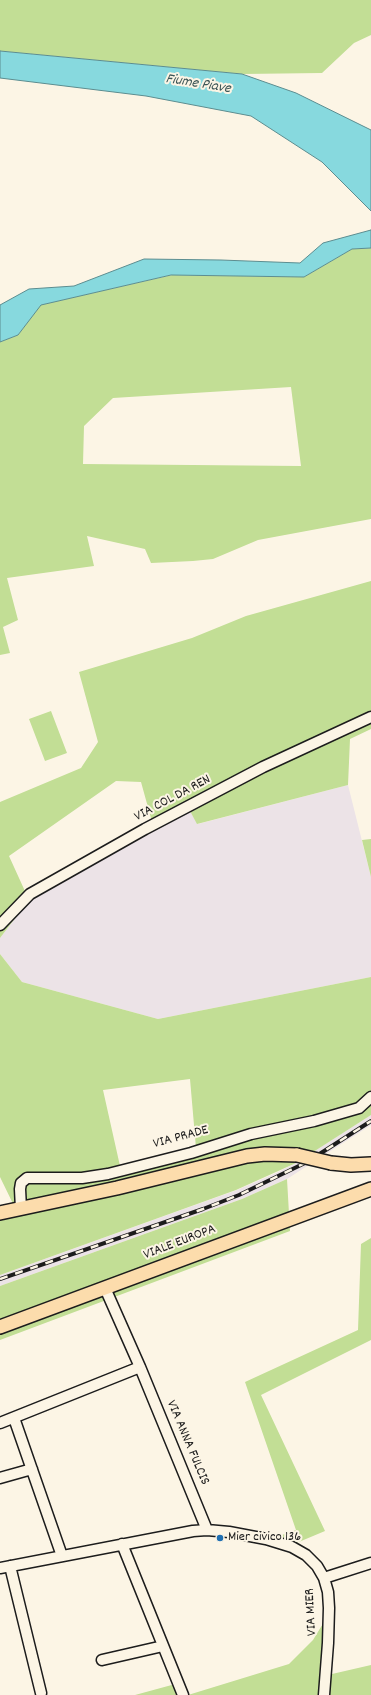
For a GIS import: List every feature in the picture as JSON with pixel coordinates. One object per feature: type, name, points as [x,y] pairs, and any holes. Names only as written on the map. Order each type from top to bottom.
[{"type":"main road","points":[[0,1214],[117,1188],[247,1156],[264,1154],[297,1155],[331,1163],[351,1165],[371,1164]]},
{"type":"main road","name":"VIALE EUROPA","points":[[0,1327],[371,1188]]},
{"type":"street","name":"VIA COL DA REN","points":[[0,925],[30,894],[145,828],[263,767],[371,717]]},
{"type":"street","name":"VIA PRADE","points":[[21,1209],[21,1183],[27,1178],[82,1178],[108,1174],[190,1153],[252,1134],[314,1121],[359,1108],[371,1098]]},
{"type":"street","name":"VIA ANNA FULCIS","points":[[105,1288],[140,1367],[207,1530]]},
{"type":"street","points":[[0,1423],[140,1367]]},
{"type":"street","points":[[14,1418],[62,1556]]},
{"type":"street","points":[[0,1478],[32,1469]]},
{"type":"street","name":"VIA MIER","points":[[0,1568],[182,1532],[207,1530],[266,1538],[292,1547],[312,1560],[324,1578],[328,1592],[329,1608],[324,1695]]},
{"type":"street","points":[[122,1544],[183,1695]]},
{"type":"street","points":[[324,1578],[371,1563]]},
{"type":"street","points":[[10,1566],[42,1693]]},
{"type":"street","points":[[102,1660],[163,1646]]},
{"type":"shaded area","points":[[348,785],[371,877],[371,977],[158,1019],[22,982],[0,954],[0,938],[29,900],[190,811],[198,824]]},
{"type":"shaded area","points":[[371,1115],[371,1125],[287,1179],[242,1199],[0,1286],[0,1275],[237,1190],[276,1173],[296,1163]]},
{"type":"green space","points":[[0,0],[371,0],[371,35],[354,43],[322,73],[242,74],[0,51]]},
{"type":"green space","points":[[371,248],[371,519],[258,540],[213,559],[193,561],[151,563],[145,549],[87,536],[94,566],[7,578],[18,620],[3,627],[10,653],[0,655],[0,342],[18,335],[40,305],[172,275],[304,277],[352,249]],"holes":[[[291,387],[301,466],[83,464],[84,426],[113,398]]]},
{"type":"green space","points":[[371,581],[371,729],[350,739],[348,785],[197,824],[190,811],[154,829],[141,782],[116,781],[9,856],[29,900],[0,938],[0,802],[81,768],[98,742],[79,672],[192,638],[246,616]]},
{"type":"green space","points":[[51,711],[67,753],[45,761],[29,719]]},
{"type":"green space","points":[[371,839],[371,877],[362,840]]},
{"type":"green space","points":[[0,954],[22,982],[158,1019],[371,977],[371,1090],[361,1104],[371,1105],[371,1115],[296,1163],[236,1190],[0,1275],[0,1218],[18,1214],[0,1177]],"holes":[[[190,1079],[196,1148],[120,1166],[103,1090]]]},
{"type":"green space","points":[[287,1179],[290,1231],[0,1340],[0,1286],[242,1199]]},
{"type":"green space","points":[[371,1238],[371,1340],[261,1395],[325,1531],[294,1544],[262,1542],[296,1530],[245,1382],[358,1330],[361,1244]]},
{"type":"green space","points":[[327,1617],[319,1677],[371,1665],[371,1695],[188,1695],[289,1664],[313,1640]]},
{"type":"green space","points":[[179,1683],[184,1695],[135,1695]]},
{"type":"water","name":"Fiume Piave","points":[[0,51],[242,74],[296,93],[371,130],[371,211],[322,162],[251,116],[146,96],[0,78]]},
{"type":"water","points":[[371,230],[371,248],[352,249],[304,277],[171,275],[41,305],[18,335],[0,342],[0,305],[29,289],[74,286],[144,259],[300,263],[323,243]]},
{"type":"railway","points":[[0,1279],[203,1209],[239,1195],[307,1162],[371,1121]]},
{"type":"place","name":"Mier civico 136","points":[[220,1538]]}]
